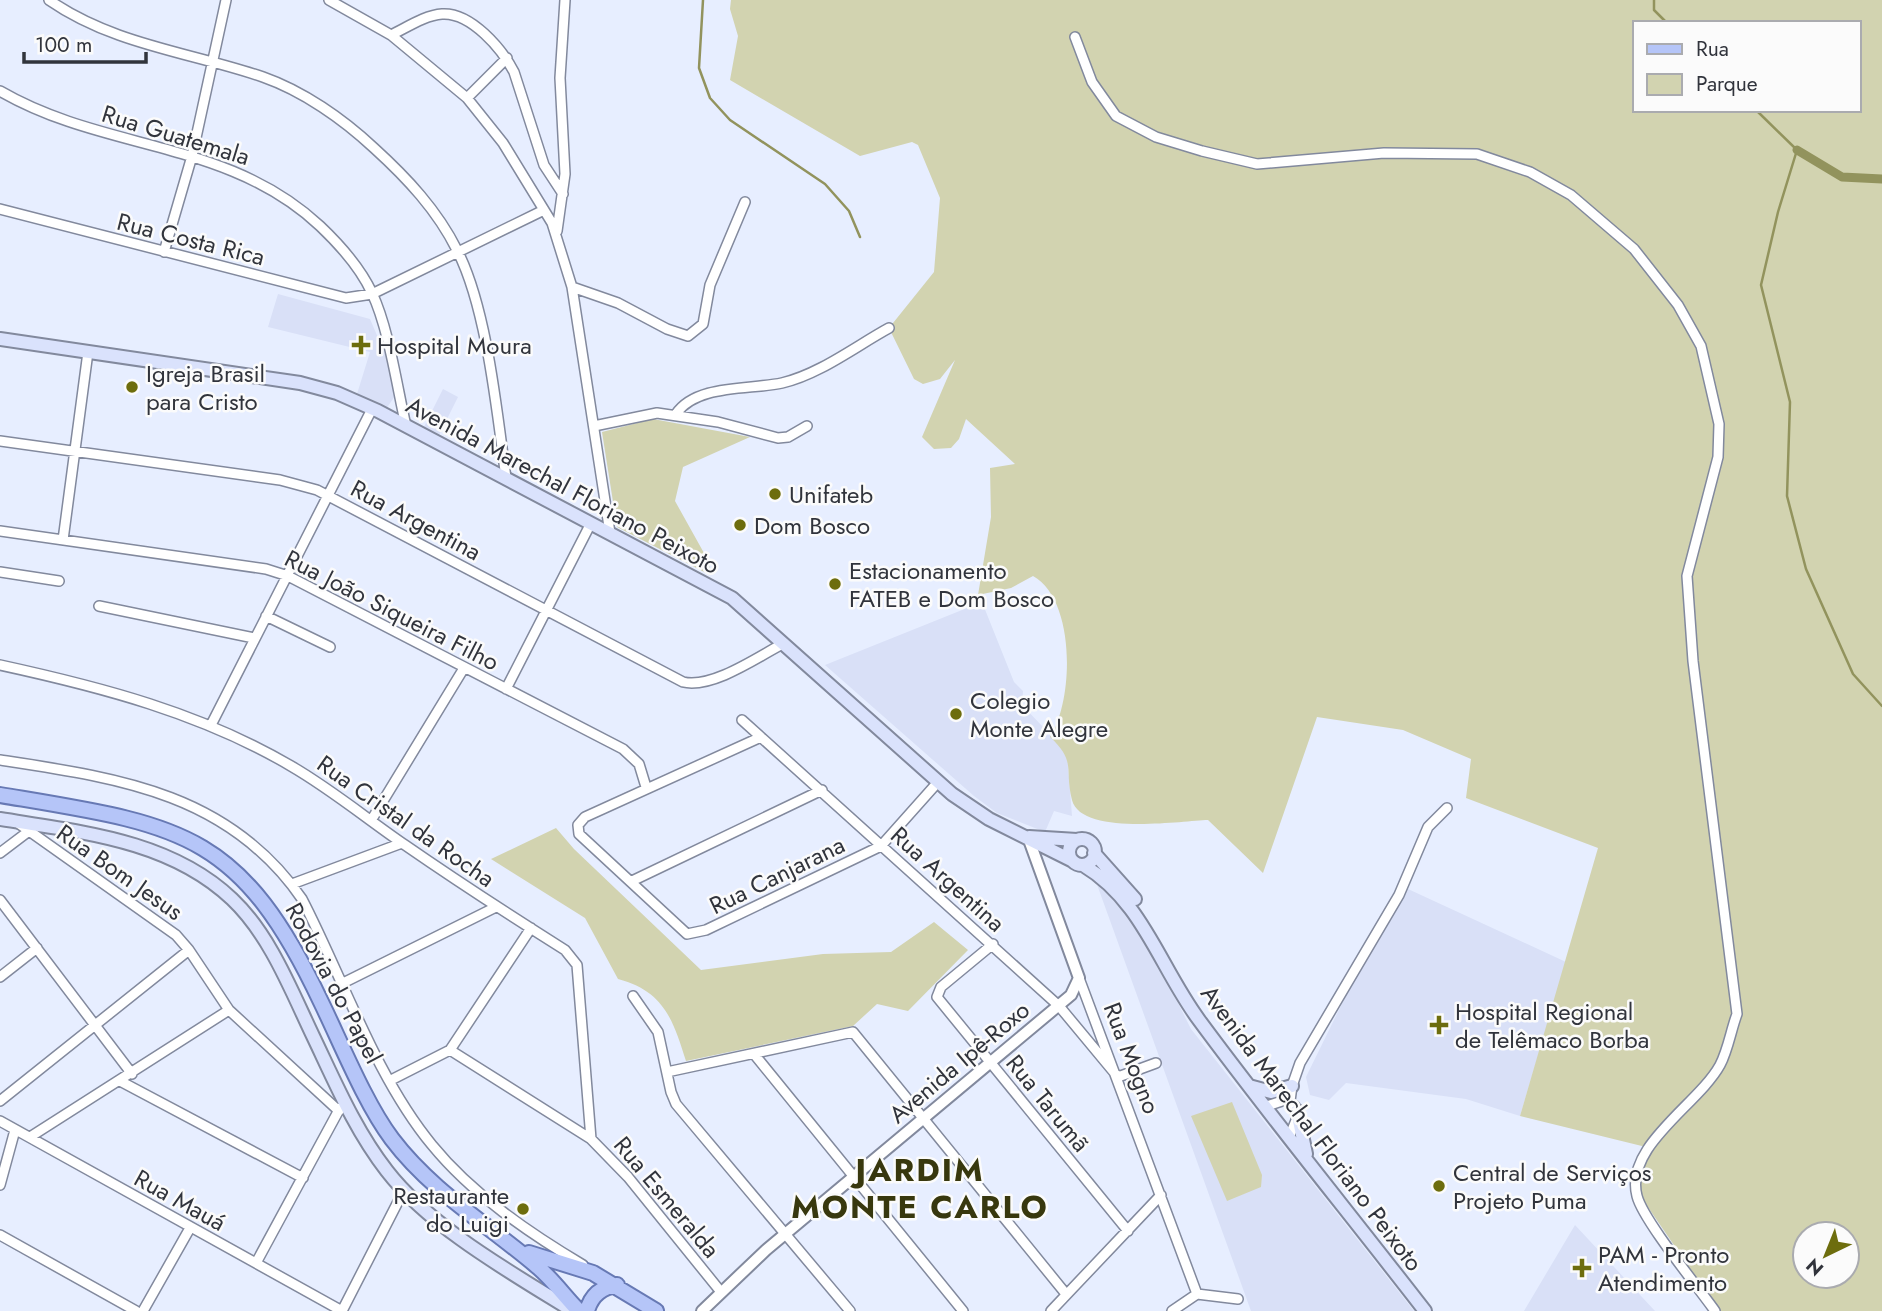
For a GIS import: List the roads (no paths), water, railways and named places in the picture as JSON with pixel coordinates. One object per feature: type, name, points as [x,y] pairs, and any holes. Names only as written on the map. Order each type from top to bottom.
[{"type":"main road","name":"Avenida Marechal Floriano Peixoto","points":[[0,339],[300,383],[337,393],[407,426],[733,598],[938,782],[989,819],[1101,876],[1124,897],[1148,932],[1197,1017],[1425,1311]]},
{"type":"main road","name":"Rodovia do Papel","points":[[0,795],[144,822],[188,839],[226,863],[261,897],[290,940],[390,1136],[445,1195],[544,1273],[579,1311]]},
{"type":"main road","points":[[0,819],[99,835],[142,847],[194,871],[232,899],[273,955],[341,1106],[404,1191],[437,1220],[573,1311]]},
{"type":"main road","name":"Avenida Marechal Floriano Peixoto","points":[[1028,837],[1077,840]]},
{"type":"main road","points":[[1056,838],[1074,861],[1089,862],[1094,853],[1090,843],[1077,840],[1070,848],[1074,861]]},
{"type":"main road","name":"Avenida Marechal Floriano Peixoto","points":[[1094,853],[1133,897],[1148,932]]},
{"type":"main road","points":[[1249,1086],[1271,1092],[1292,1086]]},
{"type":"main road","points":[[1294,1106],[1307,1158]]},
{"type":"main road","name":"Rodovia do Papel","points":[[503,1239],[538,1258],[577,1267],[617,1285],[656,1311]]},
{"type":"main road","points":[[586,1311],[589,1302],[599,1291],[617,1285]]},
{"type":"street","points":[[50,0],[107,33],[265,78],[298,93],[362,136],[417,191],[438,217],[458,252],[478,311],[506,478]]},
{"type":"street","points":[[164,252],[192,156],[226,0]]},
{"type":"street","points":[[329,0],[391,35],[467,98],[503,143],[544,210],[556,233],[572,287],[610,533]]},
{"type":"street","points":[[556,233],[563,194],[564,141],[560,78],[565,0]]},
{"type":"street","points":[[391,35],[442,14],[455,16],[486,37],[507,58],[522,91],[544,165],[563,194]]},
{"type":"street","points":[[1075,37],[1092,82],[1116,116],[1156,137],[1202,151],[1257,164],[1384,153],[1477,154],[1530,172],[1571,195],[1634,249],[1678,305],[1701,346],[1719,424],[1718,457],[1687,576],[1693,661],[1737,1014],[1720,1065],[1685,1108],[1647,1147],[1636,1172],[1637,1196],[1647,1216],[1715,1311]]},
{"type":"street","points":[[467,98],[507,58]]},
{"type":"street","name":"Rua Guatemala","points":[[0,91],[30,109],[73,124],[231,168],[271,187],[305,212],[333,238],[359,270],[372,294],[407,426]]},
{"type":"street","points":[[572,287],[604,297],[667,329],[688,336],[703,324],[710,285],[745,202]]},
{"type":"street","name":"Rua Costa Rica","points":[[0,209],[346,298],[372,294]]},
{"type":"street","points":[[372,294],[544,210]]},
{"type":"street","points":[[676,414],[681,406],[697,397],[784,383],[889,328]]},
{"type":"street","points":[[63,540],[88,352]]},
{"type":"street","points":[[211,725],[372,409]]},
{"type":"street","points":[[594,426],[641,415],[676,414],[778,438],[788,437],[807,426]]},
{"type":"street","name":"Rua Argentina","points":[[0,441],[280,480],[329,495],[692,684],[715,678],[784,643]]},
{"type":"street","points":[[506,689],[591,523]]},
{"type":"street","name":"Rua João Siqueira Filho","points":[[0,531],[266,569],[288,576],[631,754],[639,764],[646,787]]},
{"type":"street","points":[[0,572],[59,581]]},
{"type":"street","points":[[99,606],[254,638]]},
{"type":"street","points":[[266,616],[330,647]]},
{"type":"street","name":"Rua Cristal da Rocha","points":[[0,666],[130,696],[211,725],[289,764],[573,958]]},
{"type":"street","points":[[372,819],[464,668]]},
{"type":"street","name":"Rua Argentina","points":[[742,720],[1059,1006],[1118,1077]]},
{"type":"street","points":[[761,737],[585,817],[578,825],[579,834],[632,881],[822,790]]},
{"type":"street","points":[[0,760],[105,776],[143,786],[190,805],[251,841],[292,884],[413,1120],[459,1174],[500,1208],[617,1285]]},
{"type":"street","name":"Rua Canjarana","points":[[632,881],[687,934],[706,930],[881,846],[938,782]]},
{"type":"street","points":[[1290,1135],[1294,1106],[1292,1086],[1300,1063],[1399,895],[1428,827],[1447,808]]},
{"type":"street","name":"Rua Bom Jesus","points":[[16,822],[166,927],[189,950],[229,1010],[341,1106]]},
{"type":"street","points":[[0,853],[29,831]]},
{"type":"street","name":"Rua Mogno","points":[[1028,837],[1197,1294]]},
{"type":"street","points":[[292,884],[402,843]]},
{"type":"street","points":[[0,900],[132,1074]]},
{"type":"street","points":[[343,983],[496,907]]},
{"type":"street","points":[[391,1080],[450,1050],[531,928]]},
{"type":"street","name":"Rua Tarumã","points":[[993,944],[941,987],[937,993],[939,1001],[1128,1231]]},
{"type":"street","points":[[0,977],[37,948]]},
{"type":"street","points":[[0,1101],[189,950]]},
{"type":"street","name":"Rua Esmeralda","points":[[573,958],[577,965],[591,1139],[628,1177],[721,1292]]},
{"type":"street","name":"Avenida Ipê-Roxo","points":[[702,1311],[787,1233],[1059,1006],[1071,995],[1079,978]]},
{"type":"street","points":[[633,996],[658,1032],[671,1093],[684,1115],[787,1233],[850,1311]]},
{"type":"street","points":[[30,1137],[229,1010]]},
{"type":"street","points":[[667,1072],[853,1032],[1066,1294]]},
{"type":"street","points":[[450,1050],[591,1139]]},
{"type":"street","points":[[754,1054],[963,1311]]},
{"type":"street","points":[[1118,1077],[1156,1063]]},
{"type":"street","points":[[120,1081],[303,1178]]},
{"type":"street","points":[[256,1263],[341,1106]]},
{"type":"street","points":[[1267,1106],[1294,1106]]},
{"type":"street","name":"Rua Mauá","points":[[0,1121],[342,1311]]},
{"type":"street","points":[[0,1185],[15,1130]]},
{"type":"street","points":[[342,1311],[404,1191]]},
{"type":"street","points":[[1051,1311],[1161,1195]]},
{"type":"street","points":[[143,1311],[190,1228]]},
{"type":"street","points":[[0,1235],[136,1311]]},
{"type":"street","points":[[1172,1311],[1197,1294],[1238,1299]]},
{"type":"waterway","points":[[703,0],[699,68],[710,98],[730,120],[825,184],[849,211],[860,237]]},
{"type":"waterway","points":[[1654,0],[1654,10],[1665,21]]},
{"type":"waterway","points":[[1758,112],[1797,150],[1778,212],[1761,285],[1790,402],[1787,496],[1806,569],[1853,674],[1882,706]]},
{"type":"waterway","points":[[1797,150],[1842,177],[1882,179]]},
{"type":"place","name":"Hospital Moura","points":[[361,345]]},
{"type":"place","name":"Igreja Brasil para Cristo","points":[[132,387]]},
{"type":"place","name":"Unifateb","points":[[775,494]]},
{"type":"place","name":"Dom Bosco","points":[[740,525]]},
{"type":"place","name":"Estacionamento FATEB e Dom Bosco","points":[[835,584]]},
{"type":"place","name":"Colegio Monte Alegre","points":[[956,714]]},
{"type":"place","name":"Hospital Regional de Telêmaco Borba","points":[[1439,1025]]},
{"type":"place","name":"Central de Serviços Projeto Puma","points":[[1439,1186]]},
{"type":"place","name":"Restaurante do Luigi","points":[[523,1209]]},
{"type":"place","name":"PAM - Pronto Atendimento","points":[[1582,1268]]},
{"type":"district","name":"JARDIM MONTE CARLO","points":[[920,1188]]}]
